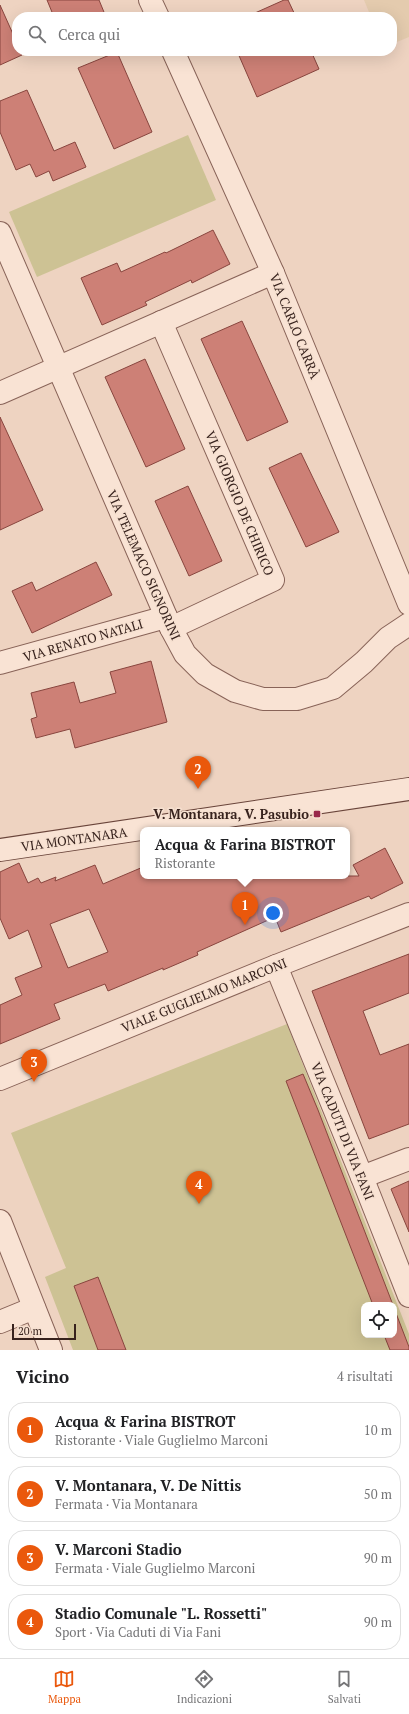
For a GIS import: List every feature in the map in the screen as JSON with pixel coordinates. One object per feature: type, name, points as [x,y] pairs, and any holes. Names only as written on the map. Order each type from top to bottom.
[{"type":"street","points":[[150,0],[156,12]]},
{"type":"street","name":"VIA CARLO CARRÀ","points":[[175,56],[273,273],[409,604]]},
{"type":"street","name":"VIA TELEMACO SIGNORINI","points":[[0,233],[168,623],[185,654],[205,674],[235,691],[263,699],[297,700],[333,688],[364,662],[388,638],[409,624]]},
{"type":"street","points":[[0,392],[273,273]]},
{"type":"street","name":"VIA GIORGIO DE CHIRICO","points":[[161,322],[273,580],[168,623]]},
{"type":"street","name":"VIA RENATO NATALI","points":[[0,663],[168,623]]},
{"type":"street","name":"VIA MONTANARA","points":[[154,827],[409,789]]},
{"type":"street","name":"VIA MONTANARA","points":[[0,850],[140,829]]},
{"type":"street","name":"VIALE GUGLIELMO MARCONI","points":[[0,1079],[276,966],[409,914]]},
{"type":"street","name":"VIA CADUTI DI VIA FANI","points":[[276,966],[409,1296]]},
{"type":"street","points":[[362,1177],[409,1159]]},
{"type":"street","points":[[0,1221],[50,1350]]},
{"type":"street","points":[[0,1322],[34,1308]]},
{"type":"shaded area","points":[[364,0],[409,0],[409,37],[397,42],[397,12],[369,12]]},
{"type":"shaded area","points":[[188,135],[216,200],[37,277],[9,212]]},
{"type":"shaded area","points":[[287,1024],[396,1302],[361,1302],[361,1338],[397,1338],[397,1304],[409,1334],[409,1350],[73,1350],[45,1277],[66,1268],[11,1133]]},
{"type":"building","points":[[47,0],[99,0],[104,12],[52,12]]},
{"type":"building","points":[[284,0],[288,0],[294,12],[257,12]]},
{"type":"building","points":[[0,5],[12,32],[12,56],[20,56],[0,65]]},
{"type":"building","points":[[107,56],[119,56],[152,132],[114,149],[78,68]]},
{"type":"building","points":[[239,56],[313,56],[319,69],[257,97]]},
{"type":"building","points":[[27,90],[54,151],[75,142],[86,167],[53,181],[49,171],[36,177],[30,164],[16,170],[0,132],[0,101]]},
{"type":"building","points":[[213,230],[230,264],[192,283],[191,280],[145,302],[147,305],[102,325],[81,278],[117,263],[121,272],[165,252],[166,253]]},
{"type":"building","points":[[242,321],[288,422],[247,441],[201,339]]},
{"type":"building","points":[[145,359],[185,449],[146,467],[105,377]]},
{"type":"building","points":[[0,417],[43,510],[0,530]]},
{"type":"building","points":[[301,453],[339,532],[306,547],[269,468]]},
{"type":"building","points":[[188,486],[222,561],[189,576],[155,501]]},
{"type":"building","points":[[96,562],[112,595],[32,633],[12,591],[32,582],[36,591]]},
{"type":"building","points":[[151,661],[167,722],[75,748],[70,729],[36,738],[31,719],[37,717],[31,693],[74,682],[80,703],[116,693],[110,672]]},
{"type":"building","points":[[385,848],[403,883],[371,899],[369,896],[281,932],[275,917],[197,952],[198,955],[163,970],[163,968],[108,991],[105,984],[54,1004],[60,1019],[0,1044],[0,1005],[22,995],[15,978],[42,967],[28,930],[9,939],[0,918],[0,872],[19,863],[28,883],[38,878],[41,883],[56,877],[55,881],[95,865],[103,884],[140,868],[140,879],[350,879],[350,876],[359,876],[353,865]],"holes":[[[89,909],[108,952],[68,968],[50,924]]]},
{"type":"building","points":[[409,954],[409,993],[363,1011],[380,1055],[409,1044],[409,1124],[369,1139],[312,991]]},
{"type":"building","points":[[303,1074],[392,1302],[372,1302],[286,1081]]},
{"type":"building","points":[[409,1181],[409,1232],[391,1189]]},
{"type":"building","points":[[98,1277],[126,1350],[98,1350],[74,1286]]},
{"type":"building","points":[[397,1316],[409,1350],[390,1350],[385,1338],[397,1338]]},
{"type":"place","name":"V. Montanara, V. De Nittis","points":[[198,789]]},
{"type":"place","name":"V. Montanara, V. Pasubio","points":[[317,814]]},
{"type":"place","name":"Acqua & Farina BISTROT","points":[[245,925]]},
{"type":"place","name":"V. Marconi Stadio","points":[[34,1082]]},
{"type":"place","name":"Stadio Comunale \"L. Rossetti\"","points":[[199,1204]]}]
